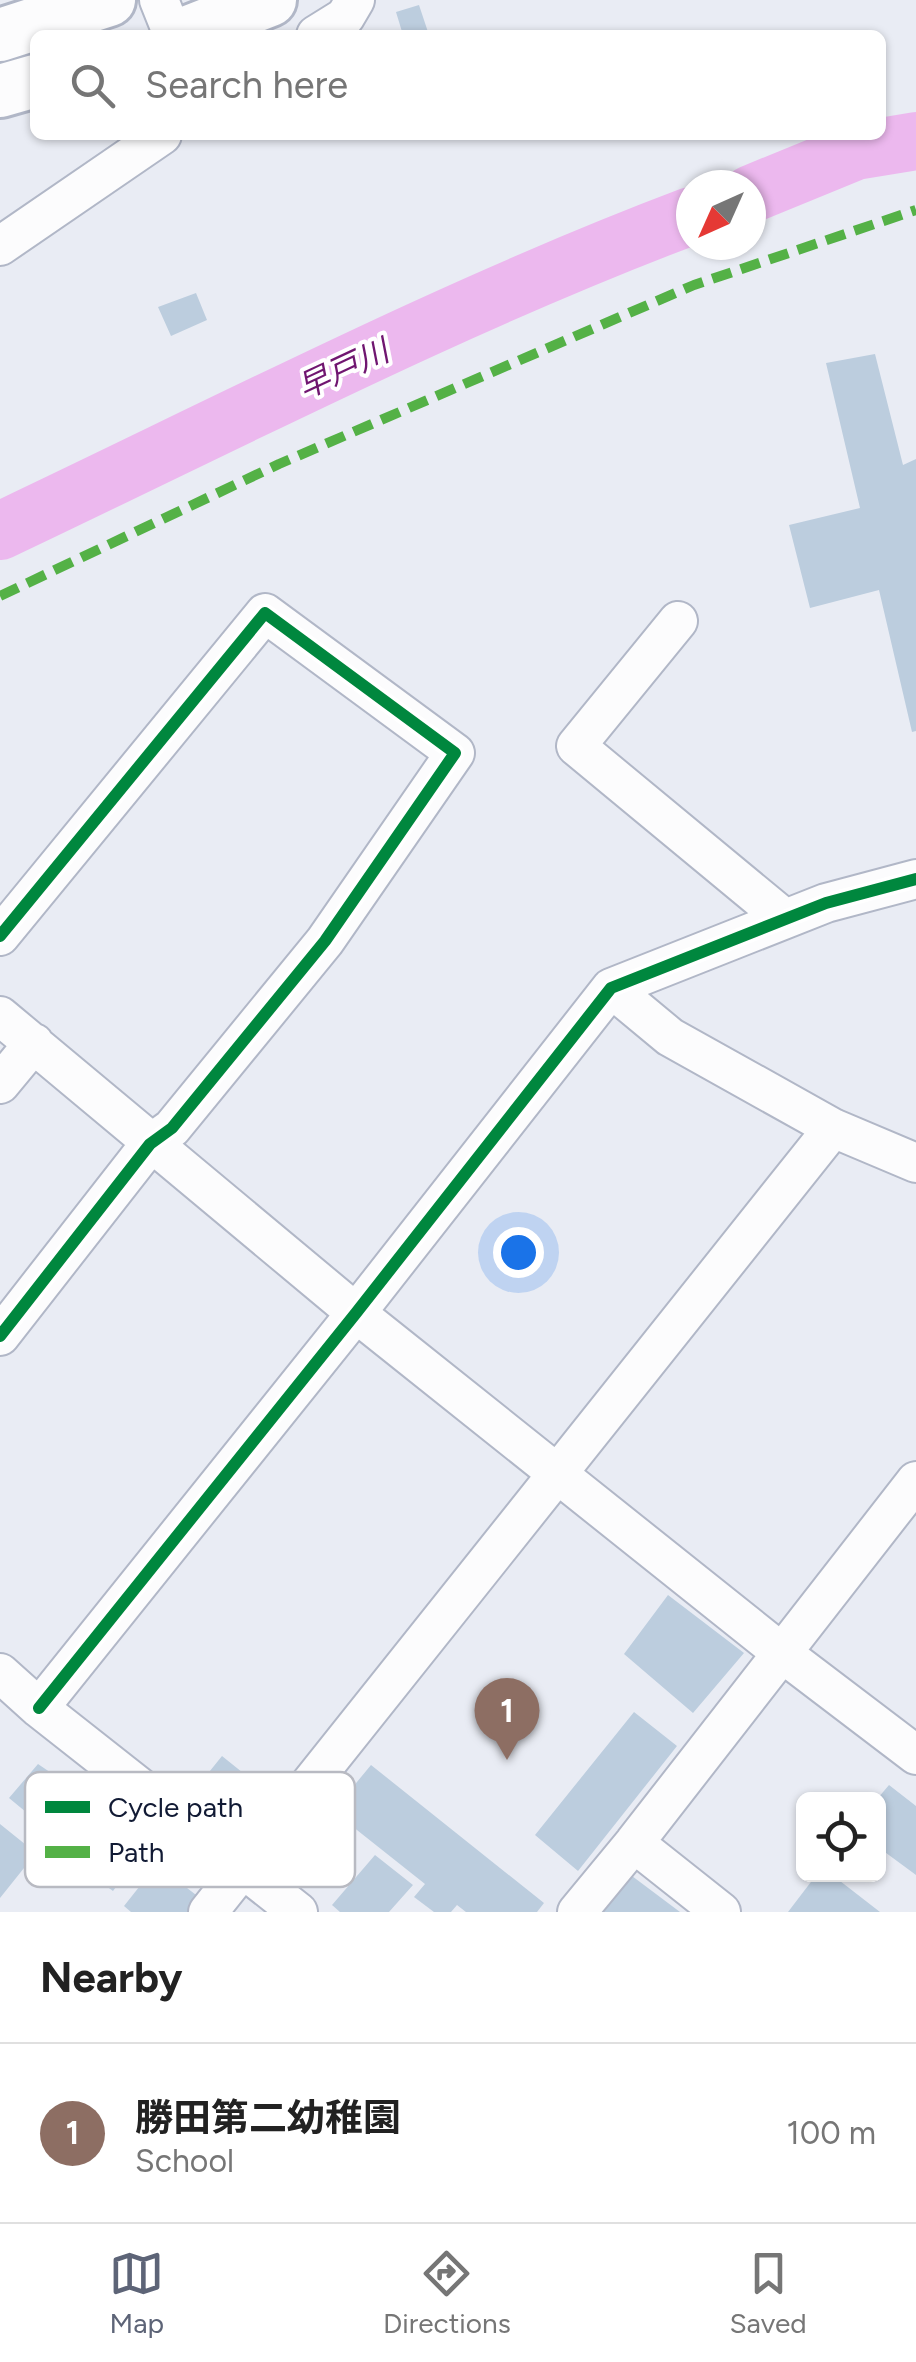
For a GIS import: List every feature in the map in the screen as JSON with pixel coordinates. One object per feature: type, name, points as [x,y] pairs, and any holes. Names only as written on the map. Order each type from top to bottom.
[{"type":"highway","points":[[0,35],[109,0]]},
{"type":"highway","points":[[194,30],[270,0]]},
{"type":"highway","points":[[0,91],[30,82]]},
{"type":"street","points":[[159,0],[170,30]]},
{"type":"street","points":[[324,30],[345,17],[354,0]]},
{"type":"street","points":[[0,246],[155,140]]},
{"type":"street","points":[[0,936],[265,613],[456,753],[325,941],[172,1128],[150,1144],[0,1336]]},
{"type":"street","points":[[678,621],[576,746],[785,919]]},
{"type":"street","points":[[39,1708],[610,988],[826,903],[916,879]]},
{"type":"street","points":[[610,988],[670,1037],[834,1128],[916,1163]]},
{"type":"street","points":[[0,1016],[356,1313],[916,1755]]},
{"type":"street","points":[[0,1084],[34,1043]]},
{"type":"street","points":[[320,1772],[834,1128]]},
{"type":"street","points":[[577,1912],[916,1481]]},
{"type":"street","points":[[0,1674],[121,1772]]},
{"type":"street","points":[[634,1843],[720,1912]]},
{"type":"street","points":[[208,1912],[228,1887]]},
{"type":"street","points":[[267,1887],[298,1912]]},
{"type":"building","points":[[419,5],[427,30],[401,30],[396,12]]},
{"type":"building","points":[[196,293],[207,320],[171,336],[158,307]]},
{"type":"building","points":[[875,354],[903,465],[916,459],[916,731],[912,732],[879,590],[810,608],[789,525],[860,508],[826,363]]},
{"type":"building","points":[[668,1595],[744,1653],[693,1713],[624,1654]]},
{"type":"building","points":[[634,1712],[677,1746],[578,1871],[535,1835]]},
{"type":"building","points":[[222,1756],[242,1772],[209,1772]]},
{"type":"building","points":[[38,1764],[50,1772],[31,1772]]},
{"type":"building","points":[[371,1765],[544,1903],[537,1912],[466,1912],[457,1905],[451,1912],[434,1912],[414,1897],[425,1884],[355,1828],[355,1784]]},
{"type":"building","points":[[25,1779],[25,1811],[9,1798]]},
{"type":"building","points":[[889,1785],[916,1806],[916,1875],[886,1853],[883,1792]]},
{"type":"building","points":[[0,1824],[25,1844],[25,1867],[0,1898]]},
{"type":"building","points":[[375,1855],[413,1885],[389,1912],[340,1912],[332,1905],[347,1887],[355,1887],[355,1878]]},
{"type":"building","points":[[624,1870],[680,1912],[591,1912]]},
{"type":"building","points":[[811,1882],[841,1882],[880,1912],[788,1912]]},
{"type":"building","points":[[139,1887],[186,1887],[200,1898],[190,1912],[131,1912],[124,1906]]},
{"type":"waterway","name":"早戸川","points":[[766,188],[856,151],[916,141]]},
{"type":"waterway","name":"早戸川","points":[[0,531],[429,326],[676,222]]},
{"type":"marked path","points":[[0,596],[279,464],[694,285],[916,210]]},
{"type":"cycle path","points":[[0,936],[265,613],[455,753],[325,941],[172,1128],[150,1144],[0,1336]]},
{"type":"cycle path","points":[[39,1708],[611,988],[826,903],[916,879]]},
{"type":"place","name":"勝田第二幼稚園","points":[[507,1760]]}]
